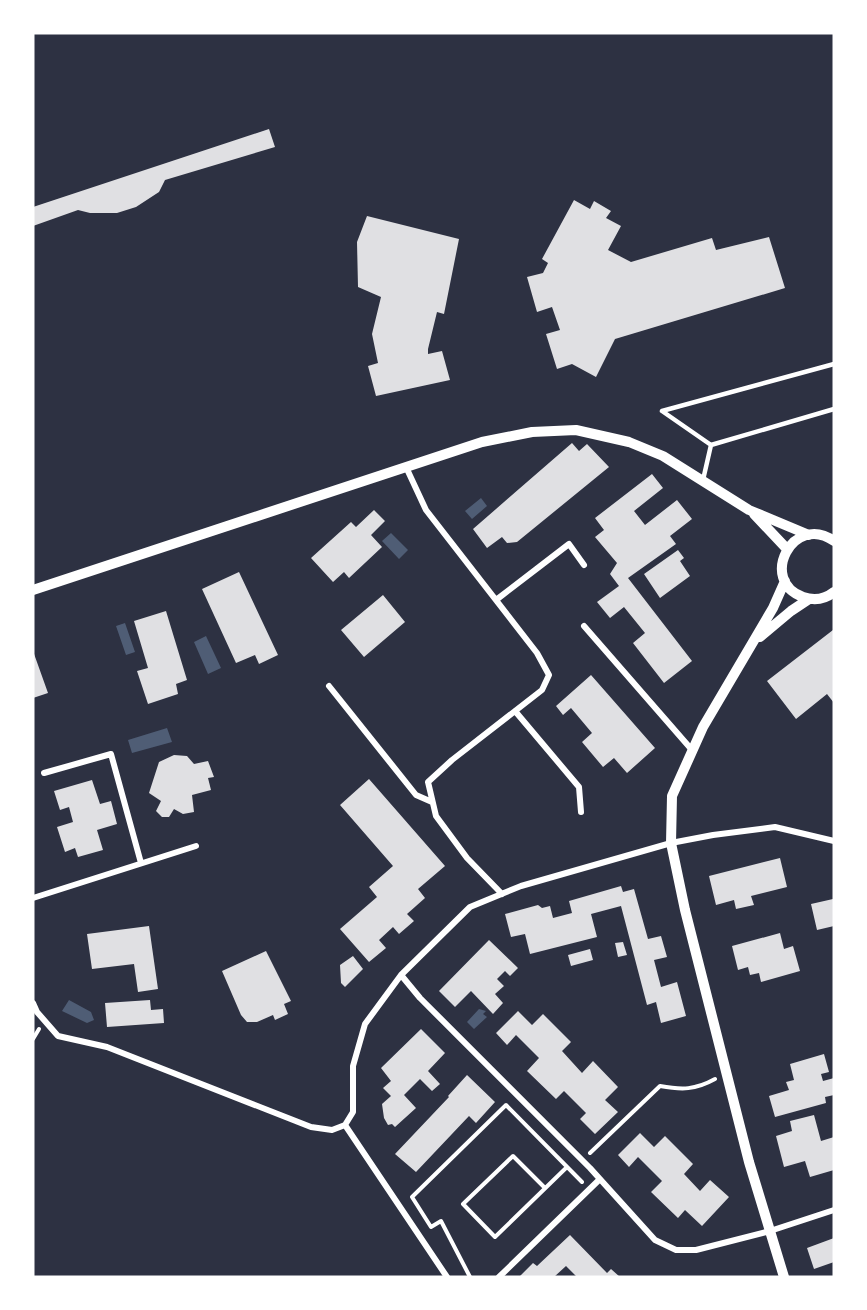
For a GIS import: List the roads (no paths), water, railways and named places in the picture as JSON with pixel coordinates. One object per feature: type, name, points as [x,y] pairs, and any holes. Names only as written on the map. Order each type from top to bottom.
[{"type":"street","points":[[33,588],[497,438],[532,432],[576,430],[629,442],[663,456],[749,510],[808,535]]},
{"type":"street","points":[[406,467],[426,510],[537,653],[549,675],[542,690],[452,760],[428,782],[436,816],[467,858],[502,894]]},
{"type":"street","points":[[749,510],[787,549]]},
{"type":"street","points":[[833,539],[808,535],[800,537],[787,549],[782,570],[785,581],[799,596],[820,599],[834,592]]},
{"type":"street","points":[[496,600],[569,544],[584,565]]},
{"type":"street","points":[[784,1277],[749,1162],[685,910],[671,843],[672,796],[692,750],[703,726],[773,608],[785,581]]},
{"type":"street","points":[[753,644],[791,611],[809,599]]},
{"type":"street","points":[[584,626],[692,750]]},
{"type":"street","points":[[329,686],[416,795],[432,802]]},
{"type":"street","points":[[515,711],[579,787],[581,813]]},
{"type":"street","points":[[44,773],[111,754],[141,863]]},
{"type":"street","points":[[33,1003],[37,1012],[58,1036],[107,1047],[310,1127],[332,1130],[345,1125],[353,1112],[352,1066],[365,1024],[401,975],[470,907],[521,886],[671,843],[775,827],[834,841]]},
{"type":"street","points":[[33,898],[196,846]]},
{"type":"street","points":[[401,975],[420,998],[583,1160],[655,1240],[676,1250],[696,1250],[770,1231],[834,1210]]},
{"type":"street","points":[[345,1125],[447,1277]]},
{"type":"street","points":[[499,1277],[600,1179]]},
{"type":"lane","points":[[711,445],[662,411],[834,364]]},
{"type":"lane","points":[[711,445],[834,409]]},
{"type":"lane","points":[[703,482],[711,445]]},
{"type":"water","points":[[481,498],[487,506],[472,519],[465,511]]},
{"type":"water","points":[[391,533],[408,550],[399,559],[382,541]]},
{"type":"water","points":[[125,623],[135,652],[126,655],[116,626]]},
{"type":"water","points":[[206,636],[221,668],[208,674],[194,642]]},
{"type":"water","points":[[167,728],[172,742],[132,753],[128,740]]},
{"type":"water","points":[[69,1000],[91,1012],[94,1020],[87,1023],[62,1011]]},
{"type":"water","points":[[479,1009],[486,1011],[483,1014],[487,1017],[474,1029],[467,1022]]}]
